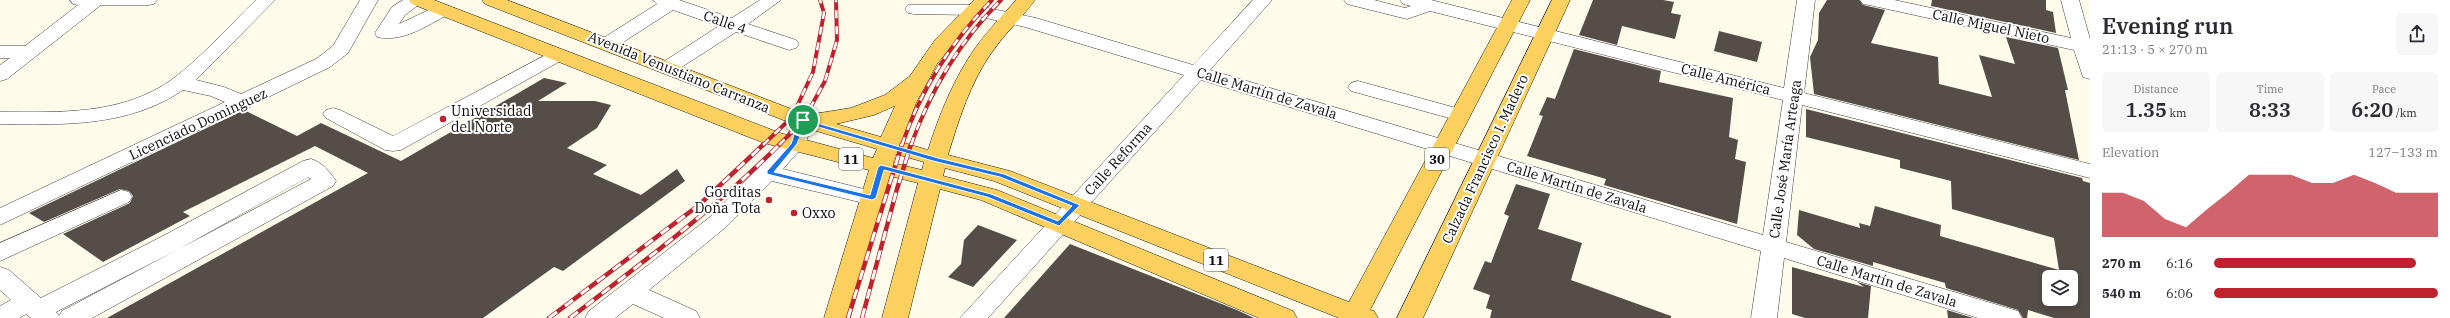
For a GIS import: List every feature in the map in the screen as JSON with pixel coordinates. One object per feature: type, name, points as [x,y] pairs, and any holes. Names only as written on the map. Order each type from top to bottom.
[{"type":"main road","name":"Avenida Venustiano Carranza","points":[[417,0],[714,117],[794,144],[989,195],[1284,318]]},
{"type":"main road","name":"Avenida Venustiano Carranza","points":[[491,0],[803,120],[889,146],[1002,176],[1358,317]]},
{"type":"main road","points":[[895,318],[930,180],[948,120],[965,80],[984,50],[1009,17],[1026,0]]},
{"type":"main road","name":"30","points":[[1358,317],[1444,146],[1521,0]]},
{"type":"main road","name":"Calzada Francisco I. Madero","points":[[1410,318],[1561,0]]},
{"type":"main road","points":[[803,120],[839,117],[875,108],[900,94],[922,73],[952,33],[978,5]]},
{"type":"main road","points":[[837,318],[881,167],[922,73]]},
{"type":"street","points":[[76,0],[94,2],[148,0]]},
{"type":"street","points":[[0,118],[77,118],[116,112],[156,97],[180,83],[266,0]]},
{"type":"street","name":"Licenciado Dominguez","points":[[0,217],[244,103],[332,58],[341,49],[369,0]]},
{"type":"street","points":[[417,0],[398,11],[384,33],[398,32],[443,10]]},
{"type":"street","points":[[667,68],[772,0]]},
{"type":"street","name":"Calle Reforma","points":[[973,318],[1263,0]]},
{"type":"street","points":[[1353,0],[1407,14],[1418,2]]},
{"type":"street","name":"Calle José María Arteaga","points":[[1764,318],[1795,96],[1806,0]]},
{"type":"street","name":"Calle Miguel Nieto","points":[[1869,0],[2086,47]]},
{"type":"street","points":[[2070,0],[2086,47],[2090,73]]},
{"type":"street","points":[[0,75],[94,2]]},
{"type":"street","points":[[607,44],[667,2]]},
{"type":"street","name":"Calle 4","points":[[667,2],[789,44]]},
{"type":"street","name":"Calle América","points":[[1418,2],[1507,26],[1795,96],[2090,171]]},
{"type":"street","name":"Calle Martín de Zavala","points":[[914,9],[937,4],[978,5],[1009,17],[1773,245],[2009,318]]},
{"type":"street","points":[[0,52],[31,52]]},
{"type":"street","points":[[333,114],[393,145],[557,55]]},
{"type":"street","points":[[180,83],[217,91],[244,103]]},
{"type":"street","points":[[1358,87],[1460,115]]},
{"type":"street","points":[[598,318],[718,222],[769,172],[794,144],[803,120]]},
{"type":"street","points":[[0,318],[38,310],[180,248],[325,181],[311,166],[180,248],[71,318]]},
{"type":"street","points":[[769,172],[872,198]]},
{"type":"street","points":[[0,253],[121,197]]},
{"type":"street","points":[[0,276],[38,310]]},
{"type":"street","points":[[630,292],[687,318]]},
{"type":"building","points":[[1593,0],[1663,0],[1674,2],[1671,13],[1681,15],[1675,39],[1622,26],[1617,45],[1579,35]]},
{"type":"building","points":[[1827,0],[1859,0],[1863,5],[1885,10],[1871,43],[1938,57],[1939,84],[1992,97],[1979,55],[2015,64],[2006,37],[2058,48],[2068,90],[2065,90],[2079,160],[1814,94],[1810,57],[1818,40],[1819,13]]},
{"type":"building","points":[[1932,0],[2046,0],[2046,10],[2053,12],[2056,33],[1931,6]]},
{"type":"building","points":[[1719,31],[1762,42],[1757,62],[1714,51]]},
{"type":"building","points":[[1574,49],[1661,71],[1659,82],[1733,98],[1729,137],[1738,140],[1735,159],[1746,162],[1737,224],[1604,185],[1606,179],[1527,156],[1543,116],[1539,115],[1547,97],[1555,99]]},
{"type":"building","points":[[544,78],[567,83],[538,101],[595,101],[611,105],[597,128],[567,148],[607,165],[593,174],[641,195],[677,169],[685,181],[563,271],[554,267],[483,318],[107,318],[368,173],[315,146],[183,212],[190,216],[103,262],[63,234],[130,203],[133,196],[129,191],[120,189],[44,222],[29,213],[244,110],[297,136],[321,123],[401,161]]},
{"type":"building","points":[[1806,109],[2082,178],[2083,181],[2090,183],[2090,318],[2054,318],[2028,310],[2027,318],[2023,318],[2018,310],[1946,288],[1945,283],[1873,262],[1873,266],[1814,249],[1797,235],[1799,210],[1860,228],[1859,223],[1870,226],[1875,206],[1941,225],[1940,236],[2059,270],[2054,238],[1952,209],[1951,181],[1900,168],[1900,160],[1806,137]]},
{"type":"building","points":[[1516,184],[1550,194],[1538,229],[1582,243],[1571,280],[1671,316],[1671,318],[1490,318],[1492,310],[1486,308],[1490,295],[1473,289],[1485,261],[1491,263],[1509,216],[1504,214]]},
{"type":"building","points":[[978,225],[1017,240],[973,287],[948,277],[961,264],[964,240]]},
{"type":"building","points":[[1070,244],[1237,310],[1254,318],[1004,318]]},
{"type":"building","points":[[1792,267],[1864,287],[1857,282],[1871,286],[1868,318],[1805,318],[1792,314]]},
{"type":"building","points":[[1947,310],[1973,318],[1948,318]]},
{"type":"railway","points":[[763,145],[792,117],[813,72],[824,13],[820,0]]},
{"type":"railway","points":[[570,318],[705,212],[756,168],[803,121],[825,81],[837,40],[836,0]]},
{"type":"railway","points":[[902,145],[918,105],[939,67],[963,32],[992,0]]},
{"type":"railway","points":[[911,145],[937,86],[948,67],[972,32],[1001,0]]},
{"type":"railway","points":[[549,318],[699,205],[764,144]]},
{"type":"railway","points":[[848,318],[902,144]]},
{"type":"railway","points":[[862,318],[897,189],[911,144]]},
{"type":"place","name":"Universidad del Norte","points":[[443,119]]},
{"type":"place","name":"Gorditas Doña Tota","points":[[769,200]]},
{"type":"place","name":"Oxxo","points":[[794,213]]},
{"type":"route","points":[[803,120],[836,131],[1002,176],[1076,205],[1059,224],[989,195],[881,167],[872,198],[769,172],[794,144],[800,132],[803,120]]}]
